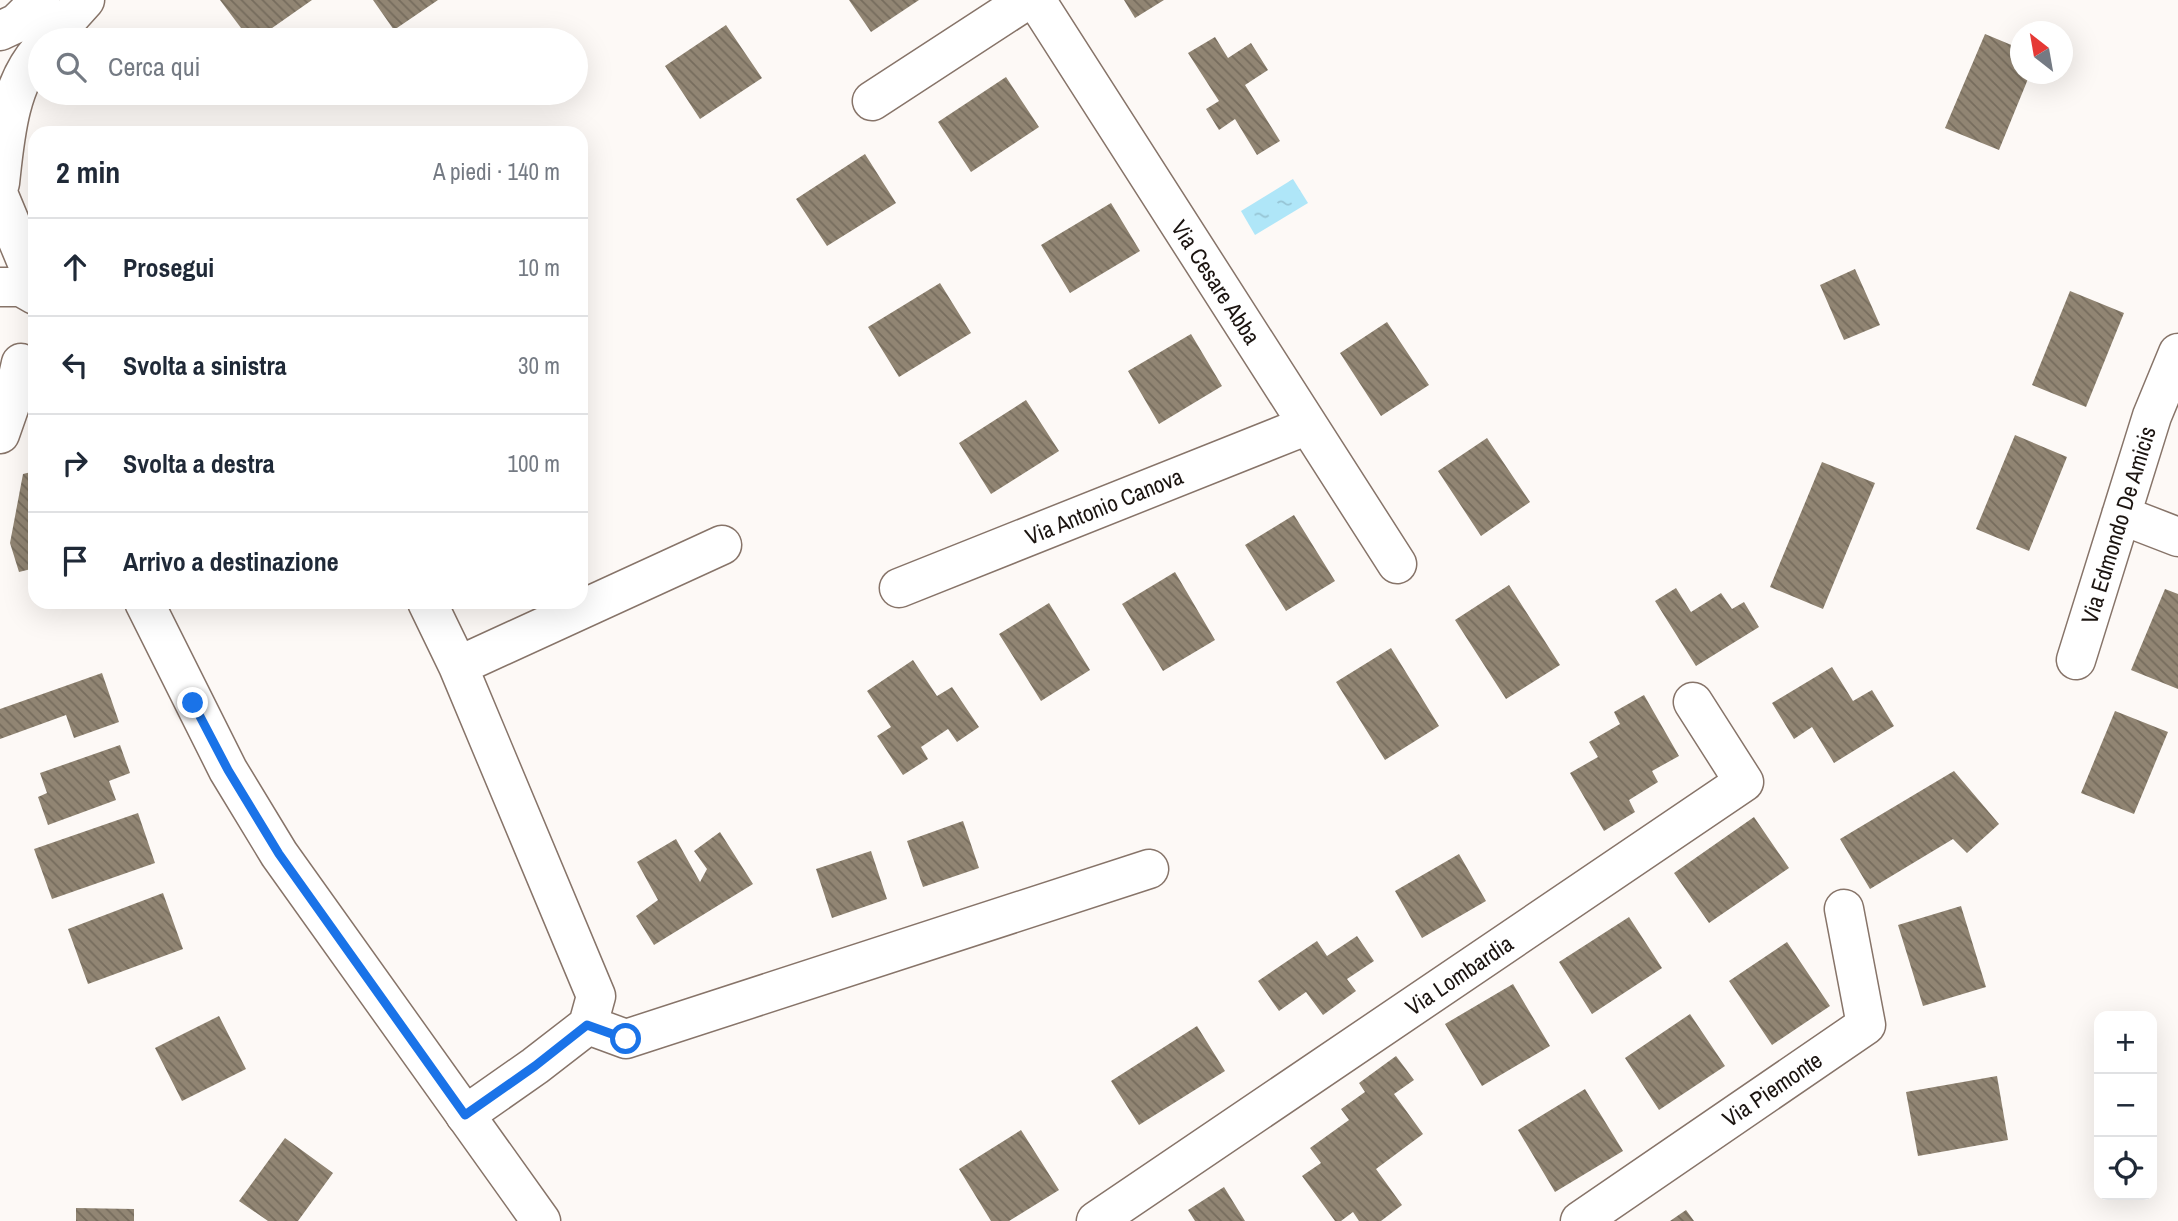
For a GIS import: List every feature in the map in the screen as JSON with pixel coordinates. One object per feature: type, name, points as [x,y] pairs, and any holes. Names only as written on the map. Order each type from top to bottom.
[{"type":"street","points":[[0,32],[17,23],[40,0]]},
{"type":"street","points":[[60,28],[85,0]]},
{"type":"street","points":[[872,101],[1027,0]]},
{"type":"street","name":"Via Cesare Abba","points":[[1036,0],[1397,564]]},
{"type":"street","points":[[0,183],[9,88],[28,65]]},
{"type":"street","points":[[0,198],[28,265]]},
{"type":"street","points":[[0,288],[21,287],[28,291]]},
{"type":"street","name":"Via Edmondo De Amicis","points":[[2076,660],[2152,416],[2178,353]]},
{"type":"street","points":[[12,427],[14,394],[23,367]]},
{"type":"street","name":"Via Antonio Canova","points":[[900,587],[1308,425]]},
{"type":"street","points":[[2121,515],[2178,537]]},
{"type":"street","points":[[588,607],[722,545]]},
{"type":"street","points":[[148,609],[228,770],[279,854],[541,1221]]},
{"type":"street","points":[[430,609],[458,667],[596,996],[587,1025],[535,1066],[465,1115]]},
{"type":"street","points":[[458,667],[584,609]]},
{"type":"street","name":"Via Lombardia","points":[[1096,1221],[1744,782],[1693,702]]},
{"type":"street","points":[[587,1025],[626,1039],[1149,869]]},
{"type":"street","name":"Via Piemonte","points":[[1580,1221],[1866,1025],[1844,909]]},
{"type":"water","points":[[1293,179],[1308,203],[1255,235],[1241,211]]},
{"type":"building","points":[[220,0],[312,0],[272,28],[241,28]]},
{"type":"building","points":[[373,0],[438,0],[397,28],[393,28]]},
{"type":"building","points":[[849,0],[919,0],[871,32]]},
{"type":"building","points":[[1124,0],[1164,0],[1135,18]]},
{"type":"building","points":[[726,25],[762,78],[700,119],[665,66]]},
{"type":"building","points":[[1985,34],[2010,44],[2010,84],[2026,84],[1999,150],[1945,128]]},
{"type":"building","points":[[1215,37],[1228,58],[1251,43],[1268,70],[1245,85],[1280,141],[1257,155],[1235,119],[1219,130],[1206,109],[1219,101],[1188,53]]},
{"type":"building","points":[[1006,77],[1039,127],[971,172],[938,122]]},
{"type":"building","points":[[865,154],[896,203],[827,246],[796,199]]},
{"type":"building","points":[[1111,203],[1140,251],[1070,293],[1041,245]]},
{"type":"building","points":[[1855,269],[1880,325],[1844,340],[1820,285]]},
{"type":"building","points":[[940,283],[971,333],[899,377],[868,327]]},
{"type":"building","points":[[2070,291],[2124,313],[2086,407],[2032,385]]},
{"type":"building","points":[[1387,322],[1429,385],[1381,416],[1340,353]]},
{"type":"building","points":[[1191,334],[1222,386],[1159,424],[1128,371]]},
{"type":"building","points":[[1026,400],[1059,451],[991,494],[959,443]]},
{"type":"building","points":[[2015,435],[2067,457],[2029,551],[1976,529]]},
{"type":"building","points":[[1487,438],[1530,502],[1481,536],[1438,471]]},
{"type":"building","points":[[1822,462],[1875,483],[1823,609],[1770,587]]},
{"type":"building","points":[[28,473],[28,570],[19,572],[10,543],[23,474]]},
{"type":"building","points":[[1294,515],[1335,581],[1286,611],[1245,545]]},
{"type":"building","points":[[1175,572],[1215,640],[1163,671],[1122,604]]},
{"type":"building","points":[[1509,585],[1560,665],[1506,699],[1455,620]]},
{"type":"building","points":[[1676,588],[1691,612],[1721,593],[1732,609],[1744,602],[1759,627],[1696,666],[1655,601]]},
{"type":"building","points":[[2165,589],[2178,594],[2178,689],[2131,670]]},
{"type":"building","points":[[1049,603],[1090,670],[1041,701],[999,634]]},
{"type":"building","points":[[1391,648],[1439,726],[1385,760],[1336,682]]},
{"type":"building","points":[[913,660],[937,696],[952,687],[979,727],[957,742],[948,729],[921,747],[928,759],[903,775],[877,736],[891,727],[867,691]]},
{"type":"building","points":[[1832,667],[1853,701],[1872,690],[1894,726],[1834,763],[1812,727],[1794,739],[1772,703]]},
{"type":"building","points":[[102,673],[119,722],[74,738],[66,715],[0,739],[0,709]]},
{"type":"building","points":[[1644,695],[1679,756],[1652,771],[1658,782],[1629,800],[1635,812],[1604,831],[1570,773],[1598,757],[1589,742],[1620,724],[1614,712]]},
{"type":"building","points":[[2115,711],[2168,732],[2134,814],[2081,793]]},
{"type":"building","points":[[120,745],[130,773],[109,781],[116,800],[48,825],[38,797],[47,793],[40,773]]},
{"type":"building","points":[[1954,771],[1999,824],[1967,853],[1953,839],[1870,889],[1840,839]]},
{"type":"building","points":[[138,813],[155,863],[52,899],[34,849]]},
{"type":"building","points":[[1754,817],[1789,868],[1709,923],[1674,873]]},
{"type":"building","points":[[963,821],[979,868],[923,887],[907,841]]},
{"type":"building","points":[[720,832],[753,884],[654,945],[636,916],[658,900],[637,862],[676,839],[700,882],[707,869],[694,851]]},
{"type":"building","points":[[871,851],[887,899],[832,918],[816,869]]},
{"type":"building","points":[[1459,854],[1486,901],[1422,938],[1395,891]]},
{"type":"building","points":[[163,893],[183,949],[88,984],[68,929]]},
{"type":"building","points":[[1961,906],[1986,987],[1923,1006],[1898,925]]},
{"type":"building","points":[[1629,917],[1662,968],[1592,1014],[1559,962]]},
{"type":"building","points":[[1357,936],[1374,961],[1347,979],[1356,991],[1323,1015],[1306,992],[1279,1011],[1258,981],[1317,941],[1327,956]]},
{"type":"building","points":[[1787,942],[1830,1006],[1772,1045],[1729,981]]},
{"type":"building","points":[[1513,984],[1550,1046],[1482,1086],[1445,1024]]},
{"type":"building","points":[[1690,1014],[1725,1066],[1659,1110],[1625,1058]]},
{"type":"building","points":[[219,1016],[246,1069],[182,1101],[155,1048]]},
{"type":"building","points":[[1197,1026],[1225,1071],[1139,1125],[1111,1081]]},
{"type":"building","points":[[1396,1056],[1414,1080],[1394,1094],[1423,1134],[1376,1169],[1402,1205],[1381,1221],[1359,1221],[1353,1212],[1341,1221],[1335,1221],[1302,1176],[1321,1163],[1310,1148],[1349,1120],[1341,1109],[1365,1092],[1359,1083]]},
{"type":"building","points":[[1997,1076],[2008,1140],[1918,1156],[1906,1092]]},
{"type":"building","points":[[1585,1089],[1623,1151],[1555,1192],[1518,1130]]},
{"type":"building","points":[[1021,1130],[1059,1190],[1009,1221],[991,1221],[959,1169]]},
{"type":"building","points":[[285,1138],[333,1173],[298,1221],[268,1221],[239,1201]]},
{"type":"building","points":[[1224,1187],[1245,1221],[1195,1221],[1188,1210]]},
{"type":"building","points":[[76,1208],[134,1209],[134,1221],[76,1221]]},
{"type":"building","points":[[1686,1210],[1694,1221],[1670,1221]]},
{"type":"route","points":[[193,703],[228,770],[279,854],[465,1115],[535,1066],[587,1025],[626,1039]]}]
